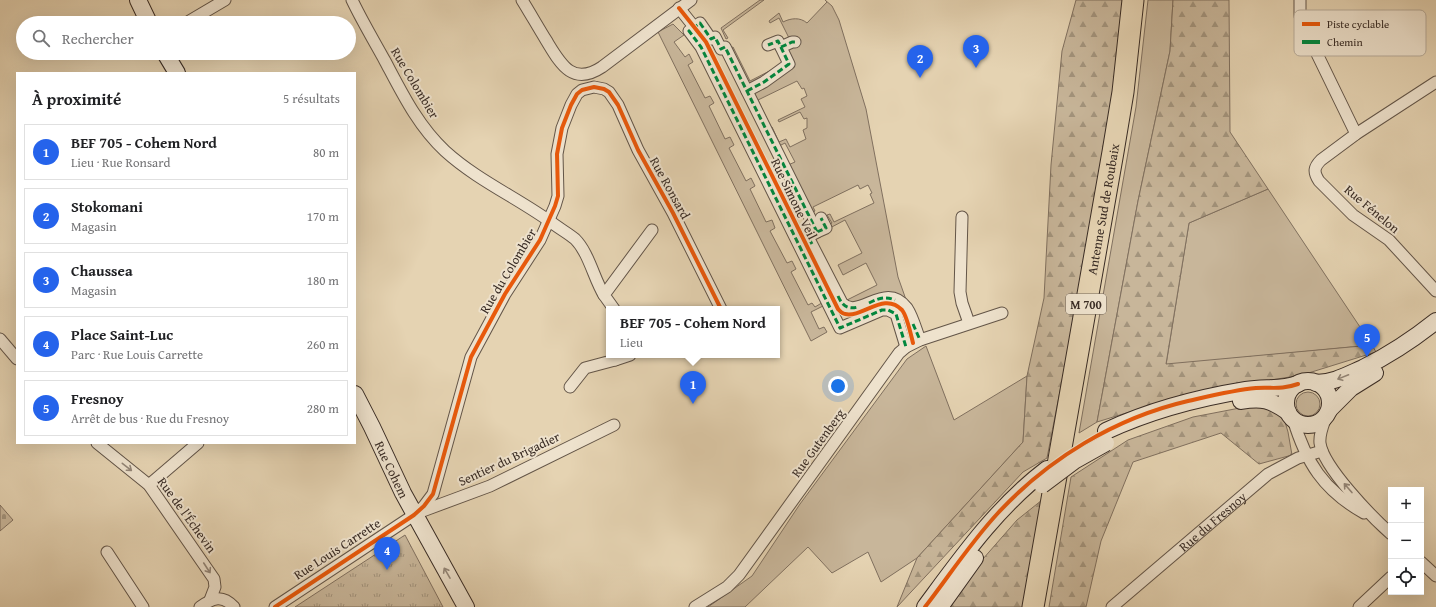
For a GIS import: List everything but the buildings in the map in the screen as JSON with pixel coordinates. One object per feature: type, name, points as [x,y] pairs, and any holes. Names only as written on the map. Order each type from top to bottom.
[{"type":"highway","name":"Antenne Sud de Roubaix","points":[[1033,607],[1123,92],[1133,0]]},
{"type":"highway","name":"Antenne Sud de Roubaix","points":[[1042,607],[1126,132],[1141,0]]},
{"type":"street","points":[[138,0],[146,16]]},
{"type":"street","points":[[198,16],[224,0]]},
{"type":"street","name":"Rue Colombier","points":[[352,0],[412,112],[432,138],[444,150],[481,179],[549,220]]},
{"type":"street","points":[[522,0],[562,66],[576,74],[590,74],[607,64],[691,0]]},
{"type":"street","points":[[680,8],[694,27]]},
{"type":"street","points":[[817,232],[725,47],[721,49],[715,37],[711,39],[700,23],[689,31],[701,46],[840,328],[882,310],[888,310],[896,314],[913,344]]},
{"type":"street","points":[[747,91],[764,82],[790,64],[778,41],[768,46]]},
{"type":"street","points":[[781,47],[795,42]]},
{"type":"street","points":[[1318,56],[1356,134]]},
{"type":"street","points":[[169,60],[175,72]]},
{"type":"street","name":"Rue Fénelon","points":[[1436,82],[1356,134],[1321,160],[1316,165],[1315,170],[1319,181],[1353,215],[1392,244],[1436,291]]},
{"type":"street","name":"Rue du Colombier","points":[[414,515],[424,506],[433,494],[466,369],[475,347],[505,294],[540,240],[549,220],[558,196],[557,154],[566,115],[577,94],[582,90],[594,87]]},
{"type":"street","name":"Rue Ronsard","points":[[594,87],[604,89],[609,92],[618,104],[638,150],[673,214],[719,306]]},
{"type":"street","points":[[962,217],[960,292],[962,303],[970,323]]},
{"type":"street","points":[[821,218],[826,228],[808,237],[842,304],[847,308],[853,308],[881,298],[889,298],[900,302],[908,310],[913,344]]},
{"type":"street","points":[[549,220],[575,239],[580,246],[604,296],[612,306]]},
{"type":"street","points":[[604,296],[652,230]]},
{"type":"street","name":"Rue Gutenberg","points":[[695,607],[727,587],[739,575],[894,360],[913,344],[1002,313]]},
{"type":"street","points":[[1316,383],[1338,379],[1379,360],[1410,342],[1436,321]]},
{"type":"street","points":[[940,607],[1002,525],[1021,503],[1042,485],[1106,437],[1210,407],[1253,399],[1268,400],[1281,407],[1300,424],[1308,426],[1320,422],[1351,388],[1404,356],[1429,338],[1436,331]]},
{"type":"street","points":[[0,339],[16,358]]},
{"type":"street","points":[[570,386],[585,368],[617,358]]},
{"type":"street","points":[[925,607],[997,514],[1025,486],[1072,451],[1106,437],[1150,412],[1188,401],[1255,388],[1281,388],[1307,381],[1316,383],[1323,387],[1328,393],[1330,401],[1328,413],[1321,434],[1320,443],[1322,451],[1332,469],[1374,518],[1388,531]]},
{"type":"street","points":[[1298,384],[1292,388],[1287,396],[1286,406],[1306,456],[1324,482],[1351,504],[1374,518]]},
{"type":"street","name":"Rue Cohem","points":[[356,396],[414,515],[466,607]]},
{"type":"street","name":"Sentier du Brigadier","points":[[414,515],[490,486],[614,425]]},
{"type":"street","name":"Rue de l'Échevin","points":[[97,444],[149,485],[214,579],[215,587],[210,600]]},
{"type":"street","points":[[149,485],[197,444]]},
{"type":"street","name":"Rue du Fresnoy","points":[[1112,607],[1268,474],[1286,464],[1322,451]]},
{"type":"street","name":"Rue Louis Carrette","points":[[275,607],[414,515]]},
{"type":"street","points":[[107,552],[143,607]]},
{"type":"street","points":[[1424,565],[1436,576]]},
{"type":"street","points":[[1359,607],[1388,580]]},
{"type":"street","points":[[200,607],[210,600],[224,599],[230,602],[234,607]]},
{"type":"green space","points":[[760,0],[764,0],[723,30],[728,38],[726,39],[721,28]]},
{"type":"green space","points":[[825,0],[832,6],[839,20],[866,109],[898,277],[910,311],[898,299],[856,307],[843,302],[877,285],[866,263],[843,275],[838,265],[862,253],[845,220],[828,229],[827,226],[832,223],[827,215],[830,214],[834,222],[874,203],[870,194],[872,193],[868,185],[860,189],[858,185],[813,207],[815,211],[810,214],[788,165],[795,162],[785,143],[779,146],[767,129],[772,127],[779,142],[786,139],[790,147],[806,139],[803,130],[807,128],[807,118],[804,119],[800,112],[779,122],[778,120],[805,107],[801,99],[807,96],[804,88],[802,89],[797,81],[758,100],[767,119],[763,121],[730,48],[733,47],[750,81],[787,62],[789,38],[779,18],[770,23],[769,21],[779,13],[783,22],[795,19],[807,23],[827,2]]},
{"type":"green space","points":[[1076,0],[1124,0],[1118,58],[1101,173],[1047,458],[1023,472],[897,607],[917,558],[1023,442],[1027,376],[1044,298],[1051,165],[1062,51]]},
{"type":"green space","points":[[1148,0],[1173,0],[1170,51],[1138,201],[1097,422],[1079,433],[1136,107]]},
{"type":"green space","points":[[1173,0],[1229,0],[1230,132],[1268,189],[1189,223],[1166,364],[1372,345],[1376,352],[1302,375],[1162,402],[1097,422],[1138,201],[1170,51]]},
{"type":"green space","points":[[673,24],[684,35],[674,42],[685,57],[689,54],[693,62],[688,65],[705,98],[710,96],[714,103],[709,106],[725,139],[730,137],[734,145],[729,148],[746,181],[751,178],[755,186],[750,189],[766,222],[772,220],[775,228],[770,231],[787,263],[792,261],[796,269],[791,272],[808,305],[812,303],[815,307],[825,301],[827,304],[811,312],[819,329],[824,327],[827,332],[811,341],[658,32]]},
{"type":"green space","points":[[1268,189],[1372,345],[1166,365],[1189,223]]},
{"type":"green space","points":[[926,346],[954,420],[1027,376],[1023,442],[917,558],[881,582],[868,552],[832,573],[808,547],[745,607],[708,607],[752,576],[800,504],[907,359]]},
{"type":"green space","points":[[1308,392],[1317,395],[1320,404],[1317,413],[1308,416],[1299,413],[1296,404],[1299,395]]},
{"type":"green space","points":[[1245,407],[1267,407],[1283,415],[1292,455],[1259,464],[1221,433],[1133,462],[1101,541],[1086,607],[1049,607],[1071,477],[1128,440],[1193,417]]},
{"type":"green space","points":[[1042,500],[1024,607],[945,607],[968,576],[1017,520]]},
{"type":"green space","points":[[0,505],[13,520],[0,531]]},
{"type":"green space","points":[[405,535],[443,607],[295,607]]},
{"type":"marked path","points":[[812,244],[808,237],[817,232],[725,47],[721,49],[715,37],[711,39],[700,23],[689,31],[701,47],[840,328],[882,310],[888,310],[896,314],[906,347]]},
{"type":"marked path","points":[[747,91],[764,82],[789,64],[778,41],[768,45]]},
{"type":"marked path","points":[[781,47],[795,42]]},
{"type":"marked path","points":[[817,232],[826,228],[821,218]]},
{"type":"marked path","points":[[838,296],[845,306],[851,308],[858,307]]},
{"type":"marked path","points":[[869,303],[882,298],[895,300]]},
{"type":"marked path","points":[[913,324],[920,340]]},
{"type":"cycle path","name":"Rue Simone Veil","points":[[679,8],[706,42],[838,309],[843,314],[852,314],[881,304],[888,303],[895,305],[902,310],[906,317],[913,343]]},
{"type":"cycle path","points":[[275,607],[414,515],[424,506],[433,494],[471,357],[505,294],[540,240],[555,206],[558,196],[557,154],[562,128],[571,105],[577,94],[582,90],[594,87],[604,89],[609,92],[618,105],[638,150],[673,213],[720,306]]},
{"type":"cycle path","points":[[925,607],[969,547],[998,513],[1039,475],[1084,443],[1135,418],[1161,408],[1231,392],[1256,388],[1281,388],[1298,384]]},
{"type":"place","name":"Chaussea","points":[[976,68]]},
{"type":"place","name":"Stokomani","points":[[920,78]]},
{"type":"place","name":"Fresnoy","points":[[1367,357]]},
{"type":"place","name":"BEF 705 - Cohem Nord","points":[[693,404]]},
{"type":"place","name":"Place Saint-Luc","points":[[387,570]]}]
